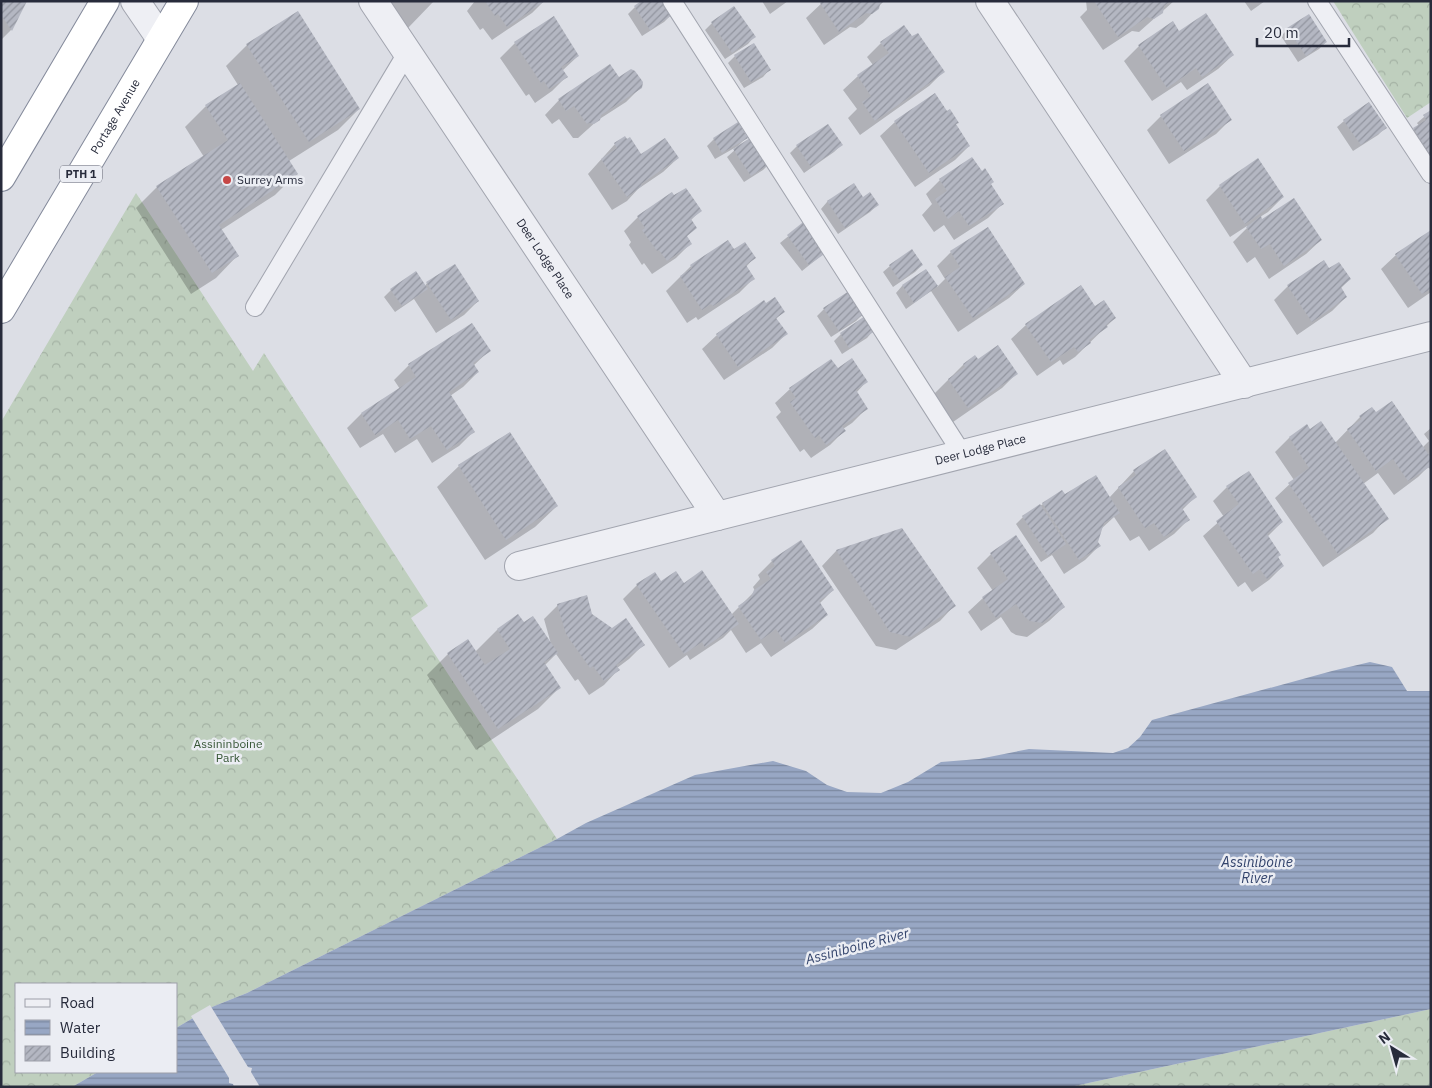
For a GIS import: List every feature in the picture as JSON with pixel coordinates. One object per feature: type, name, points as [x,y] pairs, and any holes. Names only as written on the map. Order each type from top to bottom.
[{"type":"highway","points":[[1,177],[105,1]]},
{"type":"highway","name":"Portage Avenue","points":[[1,308],[184,1]]},
{"type":"street","points":[[136,1],[161,39]]},
{"type":"street","name":"Deer Lodge Place","points":[[373,1],[717,516]]},
{"type":"street","points":[[990,1],[1244,384]]},
{"type":"street","name":"Deer Lodge Place","points":[[519,566],[1431,336]]},
{"type":"lane","points":[[672,1],[962,455]]},
{"type":"lane","points":[[1317,1],[1431,174]]},
{"type":"lane","points":[[255,308],[407,53]]},
{"type":"green space","points":[[1333,1],[1431,1],[1431,102],[1407,118]]},
{"type":"green space","name":"Assininboine Park","points":[[136,193],[253,371],[264,353],[428,606],[411,618],[557,839],[247,993],[212,1007],[178,1027],[178,983],[15,983],[15,1073],[96,1073],[72,1087],[1,1087],[1,422]]},
{"type":"green space","points":[[1431,1009],[1431,1087],[1070,1087]]},
{"type":"water","name":"Assiniboine River","points":[[1370,662],[1392,667],[1407,691],[1431,691],[1431,1009],[1070,1087],[72,1087],[96,1073],[178,1073],[178,1027],[212,1007],[247,993],[586,823],[695,775],[773,761],[806,771],[827,785],[847,792],[881,793],[908,782],[941,762],[979,759],[1029,749],[1113,753],[1128,748],[1140,737],[1152,720]]},
{"type":"pier","points":[[210,1005],[248,1067],[252,1068],[251,1072],[260,1087],[234,1087],[233,1084],[229,1083],[229,1078],[191,1016]]},
{"type":"building","points":[[1,1],[27,1],[12,31],[1,15]]},
{"type":"building","points":[[485,1],[545,1],[507,27],[498,14],[495,16]]},
{"type":"building","points":[[641,1],[663,1],[672,15],[650,30],[634,6]]},
{"type":"building","points":[[822,1],[884,1],[880,4],[879,9],[872,14],[866,13],[839,32],[820,3]]},
{"type":"building","points":[[1094,1],[1171,1],[1164,6],[1163,13],[1154,19],[1147,17],[1118,37]]},
{"type":"building","points":[[734,6],[756,37],[732,53],[711,22]]},
{"type":"building","points":[[298,11],[360,109],[309,142],[246,44]]},
{"type":"building","points":[[1206,13],[1234,55],[1202,77],[1196,68],[1167,88],[1138,45],[1173,21],[1179,31]]},
{"type":"building","points":[[1309,14],[1327,42],[1306,56],[1287,28]]},
{"type":"building","points":[[554,16],[579,56],[561,67],[568,77],[549,89],[544,81],[541,83],[514,42]]},
{"type":"building","points":[[904,25],[912,36],[918,33],[945,72],[875,121],[862,102],[871,96],[857,75],[889,53],[880,42]]},
{"type":"building","points":[[754,43],[771,70],[751,82],[734,55]]},
{"type":"building","points":[[610,64],[619,77],[631,69],[635,71],[643,82],[642,88],[601,115],[600,120],[594,124],[587,124],[574,106],[566,111],[558,99]]},
{"type":"building","name":"Surrey Arms","points":[[240,83],[298,174],[219,225],[239,256],[212,273],[156,186],[228,140],[205,105]]},
{"type":"building","points":[[1208,83],[1232,120],[1184,151],[1160,115]]},
{"type":"building","points":[[935,93],[947,111],[950,109],[959,123],[956,124],[970,146],[929,173],[894,121]]},
{"type":"building","points":[[1369,102],[1387,128],[1361,145],[1343,120]]},
{"type":"building","points":[[1431,110],[1431,153],[1429,154],[1413,128],[1426,120],[1423,115]]},
{"type":"building","points":[[738,122],[748,138],[722,153],[713,138]]},
{"type":"building","points":[[828,124],[843,145],[811,167],[796,145]]},
{"type":"building","points":[[625,136],[627,139],[630,137],[641,154],[665,138],[679,158],[641,184],[642,186],[627,197],[601,159],[617,148],[614,143]]},
{"type":"building","points":[[753,136],[771,163],[751,176],[733,149]]},
{"type":"building","points":[[972,157],[982,171],[985,168],[994,182],[991,184],[1004,204],[969,226],[959,211],[948,219],[935,199],[947,191],[939,179]]},
{"type":"building","points":[[1258,158],[1284,197],[1245,224],[1219,185]]},
{"type":"building","points":[[854,183],[863,197],[870,192],[879,205],[845,228],[827,201]]},
{"type":"building","points":[[686,188],[702,211],[691,219],[697,228],[687,236],[692,244],[667,261],[659,250],[657,251],[642,230],[645,228],[637,216],[672,192],[674,195]]},
{"type":"building","points":[[1294,198],[1322,240],[1284,266],[1270,244],[1261,249],[1246,227],[1261,216],[1262,219]]},
{"type":"building","points":[[807,219],[830,250],[809,265],[787,235]]},
{"type":"building","points":[[988,227],[1025,284],[973,318],[945,277],[960,267],[950,251]]},
{"type":"building","points":[[1431,230],[1431,289],[1422,294],[1395,254]]},
{"type":"building","points":[[728,240],[734,249],[745,242],[756,258],[746,265],[755,279],[713,306],[711,304],[702,310],[680,276],[692,268],[690,265]]},
{"type":"building","points":[[912,249],[923,265],[900,281],[889,265]]},
{"type":"building","points":[[1324,260],[1329,268],[1339,262],[1351,279],[1341,287],[1347,297],[1312,322],[1287,285]]},
{"type":"building","points":[[455,264],[479,301],[451,320],[426,282]]},
{"type":"building","points":[[926,269],[938,286],[914,303],[902,285]]},
{"type":"building","points":[[416,271],[428,289],[402,306],[390,289]]},
{"type":"building","points":[[1081,285],[1095,306],[1104,300],[1116,318],[1106,325],[1108,327],[1089,340],[1091,343],[1078,352],[1074,347],[1051,362],[1025,324]]},
{"type":"building","points":[[849,291],[864,314],[839,331],[823,308]]},
{"type":"building","points":[[775,297],[785,312],[776,318],[788,334],[738,367],[716,334],[764,300],[766,303]]},
{"type":"building","points":[[865,316],[875,331],[849,348],[840,333]]},
{"type":"building","points":[[472,323],[491,351],[473,363],[479,372],[449,392],[475,432],[447,450],[431,426],[410,439],[398,420],[375,435],[361,413],[416,377],[408,364]]},
{"type":"building","points":[[998,345],[1018,374],[968,408],[948,379],[965,367],[963,364],[975,355],[978,359]]},
{"type":"building","points":[[852,358],[868,382],[856,390],[868,409],[842,426],[846,431],[826,445],[819,435],[815,438],[790,402],[796,398],[789,388],[831,359],[838,368]]},
{"type":"building","points":[[1392,401],[1431,458],[1431,466],[1408,481],[1393,459],[1376,471],[1347,429],[1362,419],[1359,416],[1372,407],[1376,412]]},
{"type":"building","points":[[1321,421],[1389,519],[1338,554],[1288,483],[1309,468],[1289,437],[1307,424],[1310,429]]},
{"type":"building","points":[[510,432],[558,506],[506,540],[458,465]]},
{"type":"building","points":[[1165,449],[1197,497],[1182,508],[1190,520],[1164,537],[1154,523],[1145,528],[1118,487],[1136,475],[1133,470]]},
{"type":"building","points":[[1249,471],[1283,522],[1267,534],[1281,555],[1278,557],[1284,566],[1267,579],[1260,569],[1253,574],[1216,521],[1239,504],[1226,486]]},
{"type":"building","points":[[1096,475],[1120,513],[1104,523],[1098,542],[1101,546],[1079,560],[1042,503],[1062,490],[1065,494]]},
{"type":"building","points":[[1040,504],[1066,544],[1048,556],[1022,516]]},
{"type":"building","points":[[902,528],[956,606],[911,637],[890,632],[836,550]]},
{"type":"building","points":[[1016,535],[1065,607],[1042,623],[1030,621],[1016,604],[996,618],[982,597],[1008,579],[990,553]]},
{"type":"building","points":[[801,540],[834,590],[819,601],[828,615],[785,643],[776,629],[761,640],[738,606],[751,597],[754,590],[771,579],[766,572],[775,566],[771,560]]},
{"type":"building","points":[[702,570],[739,624],[705,647],[702,642],[684,654],[636,584],[655,572],[661,581],[676,571],[684,583]]},
{"type":"building","points":[[587,595],[592,614],[612,628],[626,618],[645,645],[616,665],[620,670],[604,681],[593,666],[590,668],[566,634],[557,604]]},
{"type":"building","points":[[518,614],[524,622],[533,616],[558,653],[544,662],[561,688],[498,729],[447,653],[468,639],[485,665],[510,649],[497,629]]},
{"type":"place","name":"Surrey Arms","points":[[227,180]]}]
